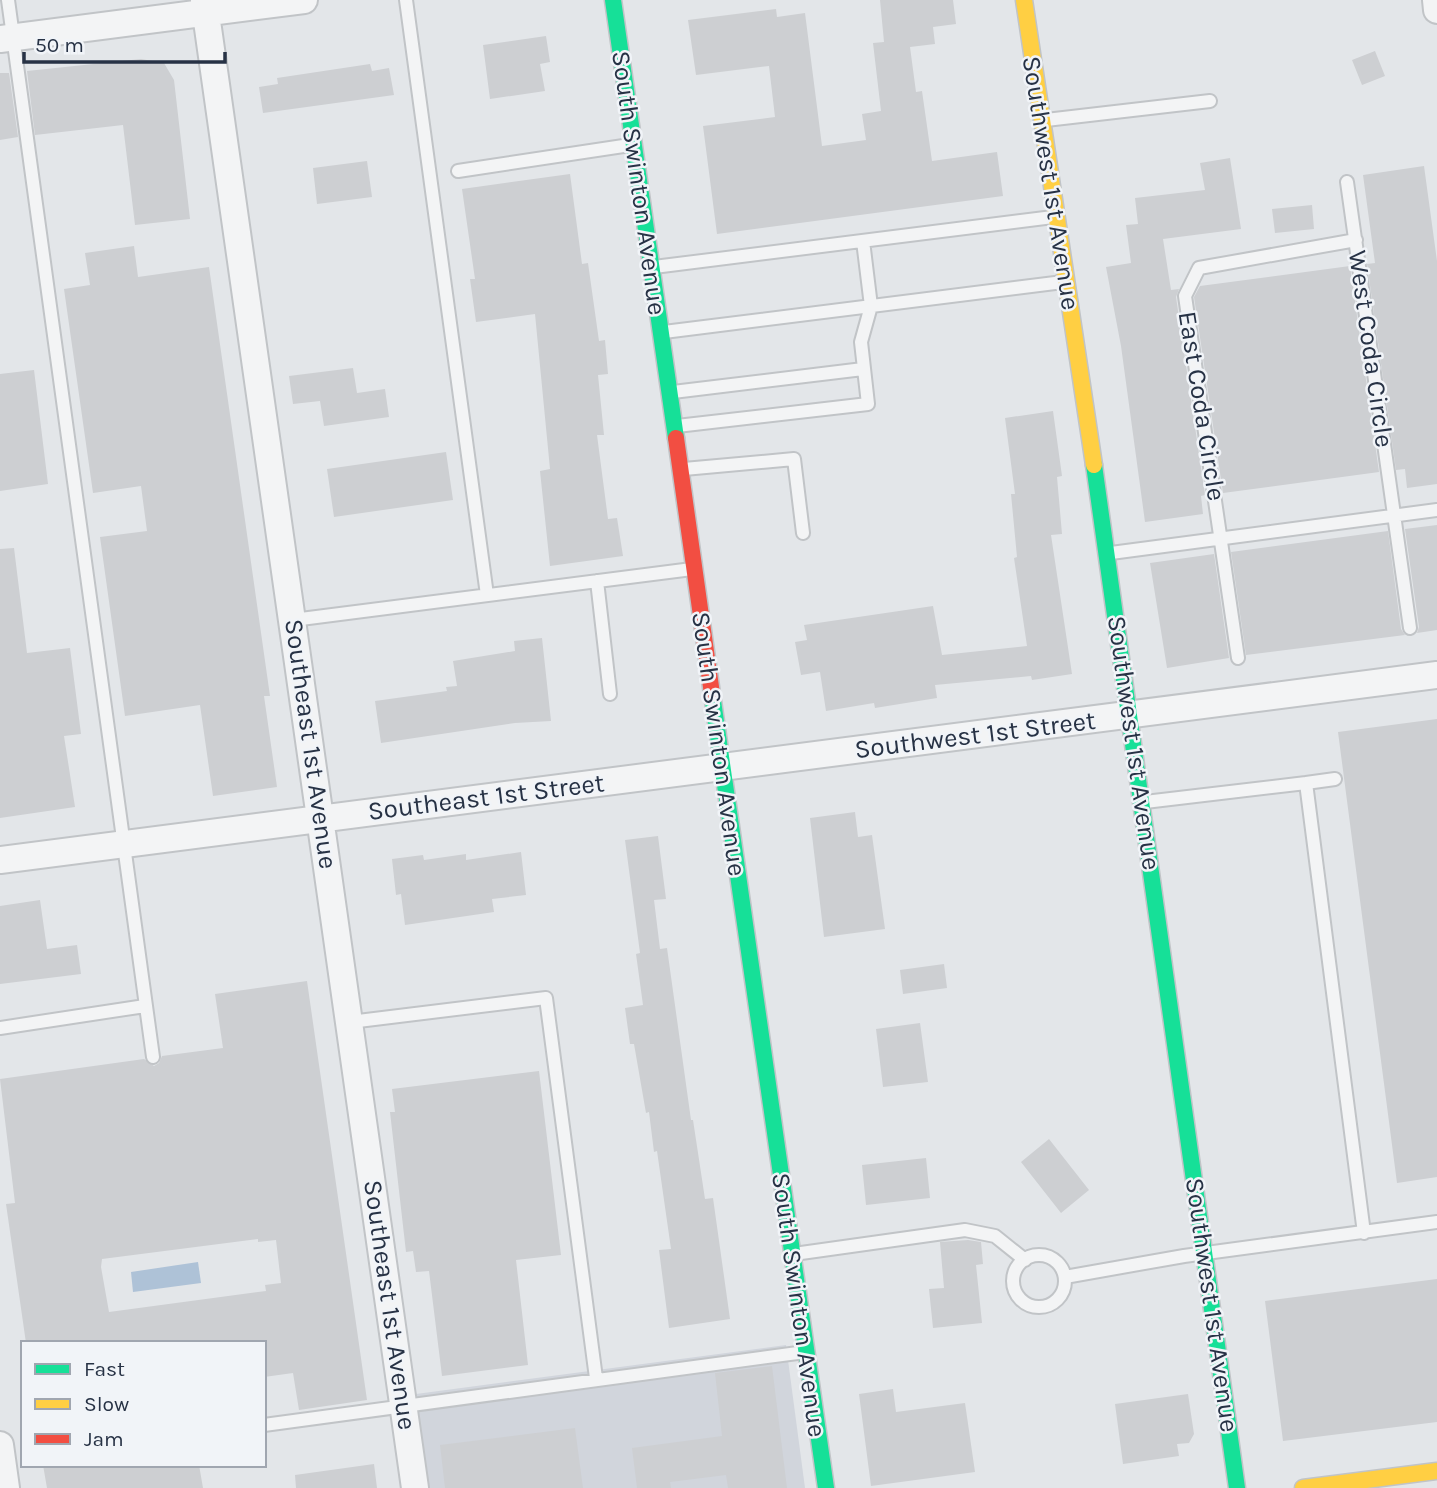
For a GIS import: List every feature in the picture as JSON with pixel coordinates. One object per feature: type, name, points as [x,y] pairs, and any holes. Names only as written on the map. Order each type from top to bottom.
[{"type":"street","points":[[6,38],[205,6],[304,0]]},
{"type":"street","name":"South Swinton Avenue","points":[[613,0],[826,1488]]},
{"type":"street","name":"Southwest 1st Avenue","points":[[1024,0],[1131,715],[1237,1488]]},
{"type":"street","points":[[1436,0],[1437,10]]},
{"type":"street","name":"Southeast 1st Avenue","points":[[205,6],[415,1488]]},
{"type":"street","name":"Southwest 1st Street","points":[[722,767],[1437,675]]},
{"type":"street","name":"Southeast 1st Street","points":[[0,860],[722,767]]},
{"type":"street","points":[[0,1445],[6,1488]]},
{"type":"street","points":[[1303,1488],[1437,1471]]},
{"type":"lane","points":[[8,0],[6,38],[153,1057]]},
{"type":"lane","points":[[406,0],[487,595]]},
{"type":"lane","points":[[1042,121],[1210,101]]},
{"type":"lane","points":[[458,171],[634,144]]},
{"type":"lane","name":"West Coda Circle","points":[[1347,182],[1409,628]]},
{"type":"lane","points":[[651,267],[1056,216]]},
{"type":"lane","name":"East Coda Circle","points":[[1223,538],[1185,296],[1199,268],[1356,240]]},
{"type":"lane","points":[[674,426],[868,404],[861,342],[871,306],[863,241]]},
{"type":"lane","points":[[660,333],[1066,282]]},
{"type":"lane","points":[[669,392],[863,369]]},
{"type":"lane","points":[[680,470],[794,458],[803,533]]},
{"type":"lane","points":[[1107,553],[1437,510]]},
{"type":"lane","points":[[1223,538],[1238,658]]},
{"type":"lane","points":[[293,620],[694,568]]},
{"type":"lane","points":[[597,581],[610,694]]},
{"type":"lane","points":[[1143,803],[1335,779]]},
{"type":"lane","points":[[1306,783],[1364,1233]]},
{"type":"lane","points":[[350,1022],[546,998],[596,1378]]},
{"type":"lane","points":[[0,1028],[145,1006]]},
{"type":"lane","points":[[1065,1277],[1437,1222]]},
{"type":"lane","points":[[792,1254],[965,1230],[995,1236],[1025,1260]]},
{"type":"lane","points":[[1033,1256],[1050,1258],[1057,1263],[1065,1277],[1062,1294],[1057,1300],[1042,1307],[1026,1303],[1019,1298],[1013,1282],[1014,1273],[1025,1260],[1033,1256]]},
{"type":"lane","points":[[266,1425],[596,1378],[806,1352]]},
{"type":"shaded area","points":[[786,1345],[805,1488],[429,1488],[416,1394]]},
{"type":"water","points":[[198,1262],[201,1283],[133,1292],[131,1272]]},
{"type":"building","points":[[880,0],[953,0],[956,24],[933,27],[935,44],[910,47],[916,92],[922,91],[932,161],[997,152],[1003,196],[717,234],[703,126],[775,117],[769,66],[696,75],[688,20],[776,9],[777,17],[805,13],[822,146],[866,140],[862,114],[881,111],[873,43],[884,42]]},
{"type":"building","points":[[546,36],[550,62],[540,64],[545,91],[490,99],[483,45]]},
{"type":"building","points":[[1375,51],[1385,76],[1362,85],[1352,60]]},
{"type":"building","points":[[141,59],[164,63],[174,80],[190,219],[135,225],[123,125],[35,135],[27,71]]},
{"type":"building","points":[[370,64],[372,71],[389,68],[394,95],[263,113],[259,87],[278,84],[277,78]]},
{"type":"building","points":[[0,73],[9,73],[18,137],[0,140]]},
{"type":"building","points":[[1230,158],[1241,229],[1163,239],[1171,290],[1179,289],[1176,297],[1205,495],[1201,496],[1203,514],[1145,522],[1121,346],[1106,267],[1131,263],[1126,225],[1138,224],[1135,198],[1205,190],[1200,163]]},
{"type":"building","points":[[367,161],[372,197],[317,204],[313,168]]},
{"type":"building","points":[[1424,166],[1437,261],[1437,484],[1407,488],[1405,469],[1396,470],[1367,264],[1375,263],[1363,175]]},
{"type":"building","points":[[570,174],[582,264],[588,263],[599,341],[605,340],[608,374],[598,375],[604,435],[597,435],[608,519],[617,518],[623,556],[550,566],[540,471],[550,469],[535,314],[476,322],[470,279],[475,279],[462,189]]},
{"type":"building","points":[[1312,205],[1314,229],[1275,233],[1272,209]]},
{"type":"building","points":[[134,246],[138,277],[209,267],[270,696],[264,696],[277,787],[213,796],[200,705],[125,716],[100,537],[147,531],[141,486],[93,493],[64,289],[90,285],[85,253]]},
{"type":"building","points":[[1350,266],[1379,472],[1223,493],[1194,297],[1200,286]]},
{"type":"building","points":[[353,368],[357,393],[385,389],[389,417],[324,426],[320,401],[293,404],[289,376]]},
{"type":"building","points":[[34,370],[48,484],[0,491],[0,374]]},
{"type":"building","points":[[1053,411],[1062,476],[1057,477],[1062,534],[1051,535],[1072,674],[1032,680],[1031,676],[935,685],[937,698],[875,708],[874,703],[826,711],[820,672],[801,675],[795,642],[807,640],[804,625],[933,606],[942,655],[1027,646],[1014,558],[1017,557],[1011,494],[1015,494],[1005,418]]},
{"type":"building","points":[[446,452],[453,500],[334,517],[327,469]]},
{"type":"building","points":[[1437,525],[1437,630],[1417,633],[1419,627],[1405,529]]},
{"type":"building","points":[[1388,531],[1401,629],[1405,635],[1246,655],[1231,552]]},
{"type":"building","points":[[14,548],[27,653],[70,648],[81,734],[64,736],[75,807],[0,818],[0,549]]},
{"type":"building","points":[[1214,554],[1229,658],[1167,668],[1150,563]]},
{"type":"building","points":[[542,638],[551,721],[515,723],[381,743],[375,701],[447,691],[446,687],[457,686],[453,661],[515,651],[514,641]]},
{"type":"building","points":[[1437,719],[1437,1177],[1397,1183],[1338,732]]},
{"type":"building","points":[[855,812],[858,837],[872,835],[885,929],[824,937],[810,818]]},
{"type":"building","points":[[658,836],[666,899],[654,900],[660,949],[667,948],[691,1120],[705,1199],[713,1198],[730,1319],[669,1328],[659,1250],[671,1249],[657,1151],[654,1152],[649,1112],[646,1113],[634,1044],[630,1044],[625,1008],[643,1005],[636,954],[640,953],[625,840]]},
{"type":"building","points":[[521,852],[526,895],[492,899],[494,912],[405,925],[401,894],[396,895],[392,859],[423,855],[424,860],[466,854],[466,860]]},
{"type":"building","points":[[40,900],[47,949],[77,945],[81,974],[0,984],[0,906]]},
{"type":"building","points":[[944,964],[947,988],[903,994],[900,970]]},
{"type":"building","points":[[307,981],[367,1400],[299,1410],[293,1373],[266,1377],[266,1341],[26,1341],[6,1204],[15,1203],[0,1079],[144,1059],[154,1066],[162,1056],[223,1048],[215,994]],"holes":[[[258,1239],[258,1242],[276,1240],[281,1283],[265,1285],[266,1291],[109,1312],[102,1259]]]},
{"type":"building","points":[[920,1023],[928,1082],[883,1087],[876,1029]]},
{"type":"building","points":[[539,1071],[561,1255],[516,1260],[528,1365],[442,1376],[429,1271],[416,1272],[413,1251],[406,1252],[390,1112],[395,1112],[392,1089]]},
{"type":"building","points":[[1049,1139],[1089,1190],[1061,1213],[1021,1162]]},
{"type":"building","points":[[926,1158],[930,1198],[866,1205],[862,1165]]},
{"type":"building","points":[[940,1242],[981,1242],[983,1264],[976,1265],[982,1323],[933,1328],[929,1289],[944,1288]]},
{"type":"building","points":[[1437,1279],[1437,1422],[1283,1441],[1265,1301]]},
{"type":"building","points":[[772,1366],[787,1488],[728,1488],[726,1475],[670,1482],[671,1488],[637,1488],[632,1448],[722,1436],[715,1373]]},
{"type":"building","points":[[893,1389],[896,1412],[965,1403],[975,1472],[871,1486],[859,1394]]},
{"type":"building","points":[[1188,1394],[1194,1434],[1189,1443],[1177,1444],[1179,1456],[1123,1464],[1115,1404]]},
{"type":"building","points":[[575,1428],[583,1488],[445,1488],[440,1445]]},
{"type":"building","points":[[374,1464],[377,1488],[296,1488],[295,1475]]},
{"type":"building","points":[[43,1467],[199,1467],[203,1488],[47,1488]]},
{"type":"traffic: fast","points":[[613,0],[676,438]]},
{"type":"traffic: fast","points":[[1094,465],[1237,1488]]},
{"type":"traffic: fast","points":[[712,694],[826,1488]]},
{"type":"traffic: slow","points":[[1024,0],[1094,465]]},
{"type":"traffic: slow","points":[[1303,1488],[1437,1471]]},
{"type":"traffic: jam","points":[[676,438],[712,694]]}]
